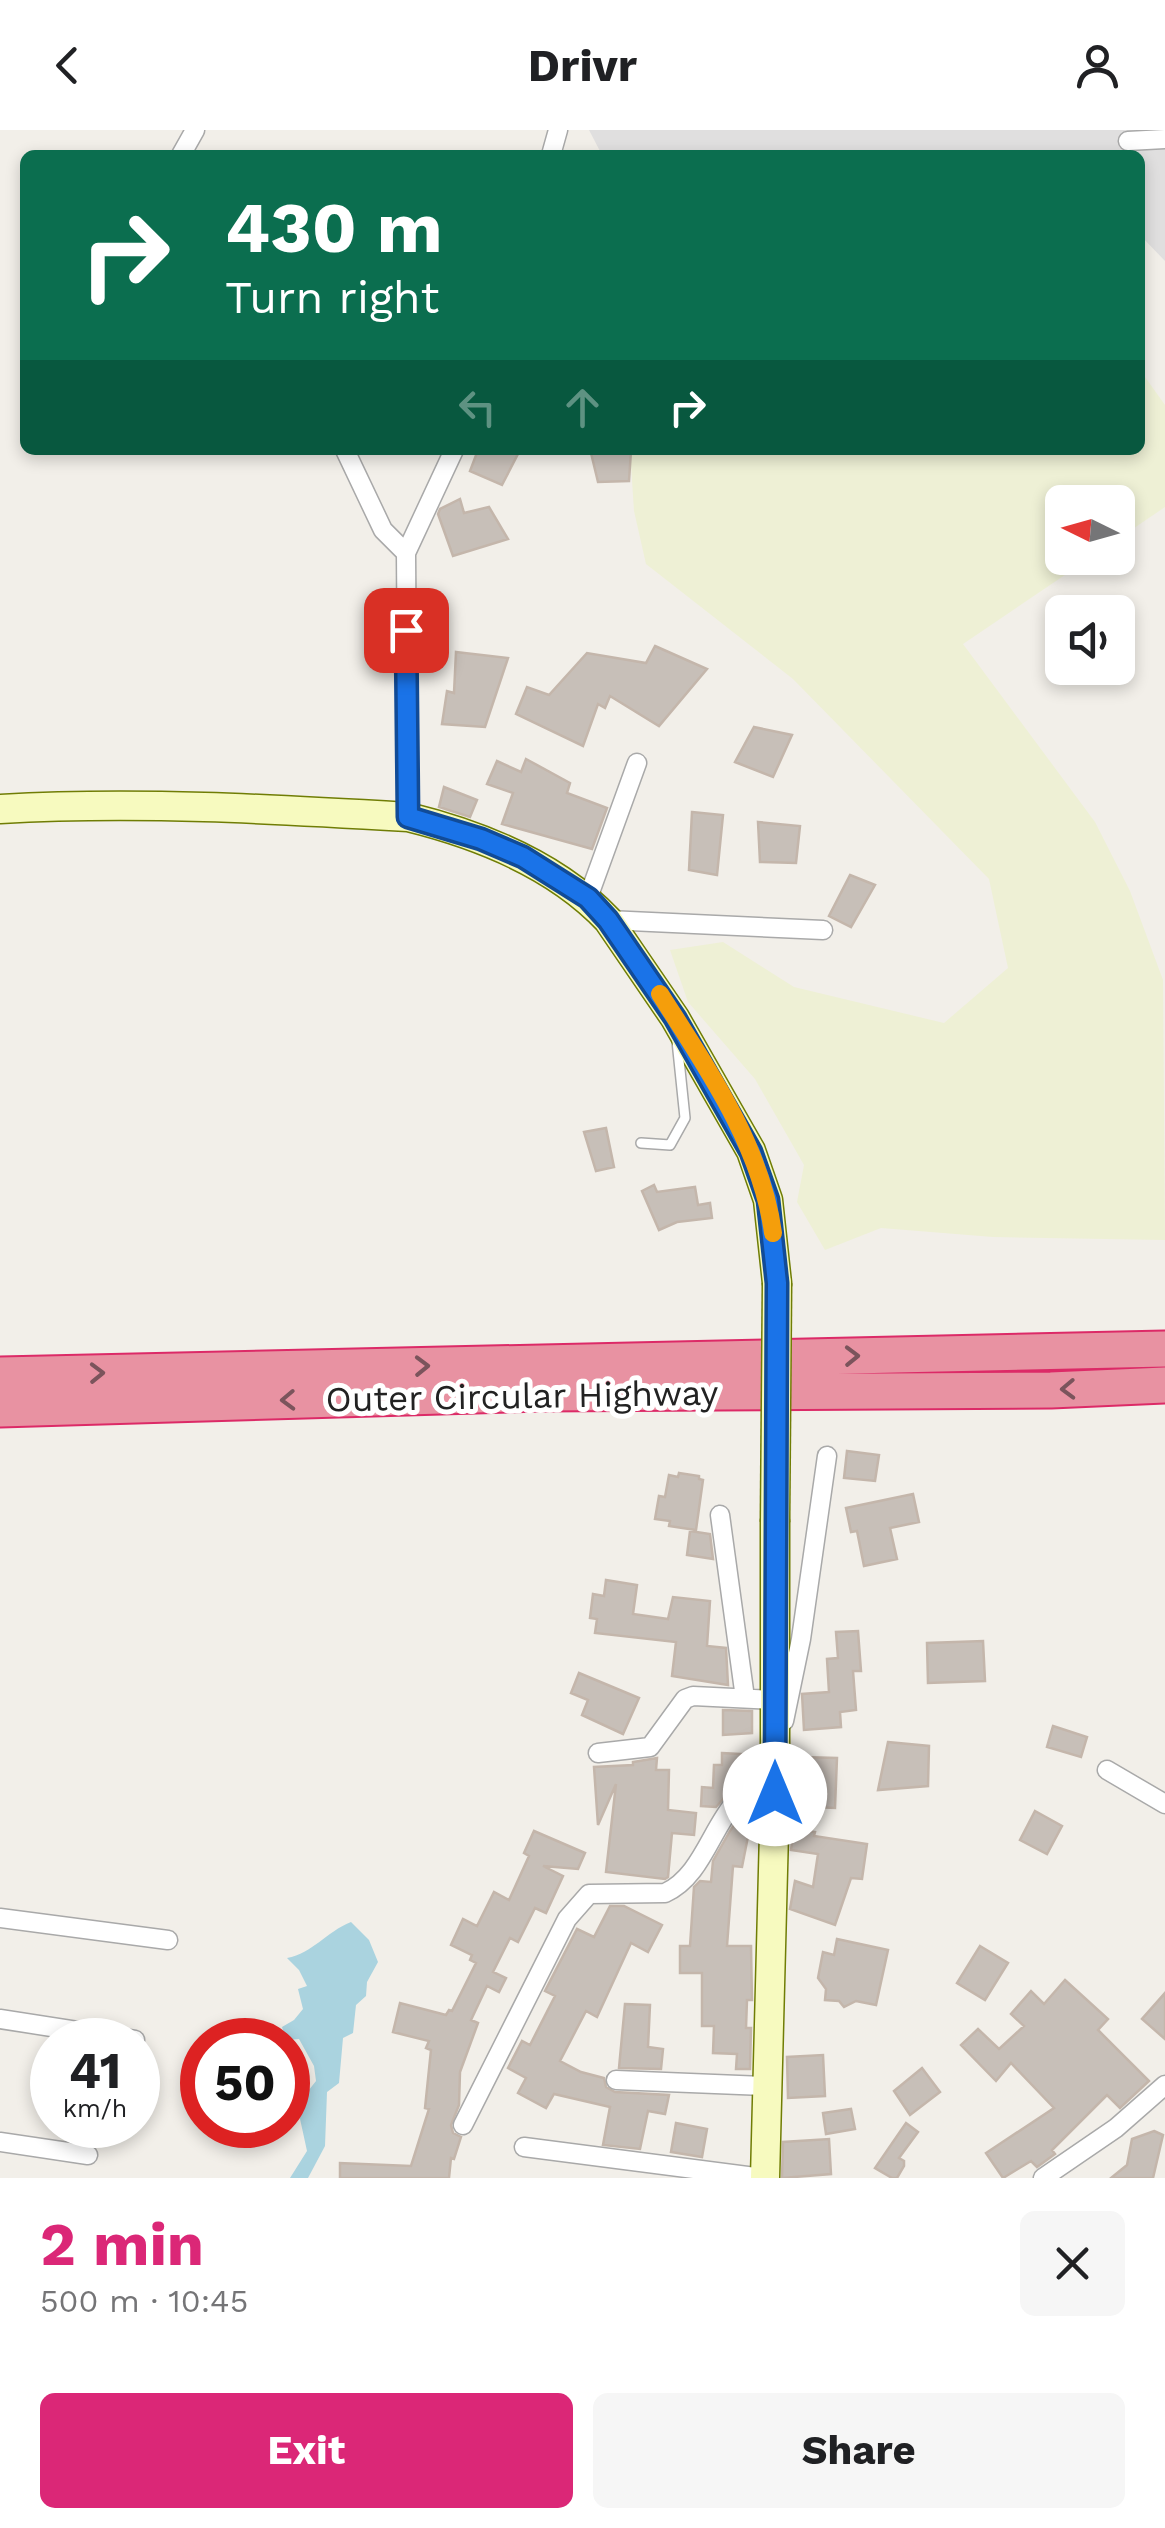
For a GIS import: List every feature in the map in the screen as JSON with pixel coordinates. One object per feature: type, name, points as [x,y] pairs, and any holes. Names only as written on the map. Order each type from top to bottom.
[{"type":"highway","name":"Outer Circular Highway","points":[[0,1375],[1165,1349]]},
{"type":"highway","name":"Outer Circular Highway","points":[[0,1409],[540,1393],[1051,1390],[1165,1385]]},
{"type":"main road","points":[[0,809],[70,805],[221,806],[408,817],[481,839],[523,857],[588,898],[608,920],[711,1076],[761,1174],[768,1200],[777,1283],[775,1794],[764,2178]]},
{"type":"street","points":[[1128,142],[1165,139]]},
{"type":"street","points":[[347,455],[383,530],[406,552]]},
{"type":"street","points":[[408,817],[406,552],[452,455]]},
{"type":"street","points":[[588,898],[637,763]]},
{"type":"street","points":[[608,920],[823,930]]},
{"type":"street","points":[[775,1758],[802,1639],[827,1456]]},
{"type":"street","points":[[720,1515],[745,1698]]},
{"type":"street","points":[[598,1753],[650,1746],[685,1699],[700,1695],[775,1700]]},
{"type":"street","points":[[1107,1770],[1165,1804]]},
{"type":"street","points":[[463,2125],[566,1919],[578,1903],[589,1894],[665,1893],[676,1888],[688,1876],[736,1801],[775,1794]]},
{"type":"street","points":[[0,1918],[168,1940]]},
{"type":"street","points":[[0,2020],[30,2024]]},
{"type":"street","points":[[616,2080],[766,2086]]},
{"type":"street","points":[[1043,2178],[1116,2128],[1165,2085]]},
{"type":"street","points":[[0,2142],[88,2155]]},
{"type":"street","points":[[524,2147],[764,2178]]},
{"type":"lane","points":[[641,1143],[670,1146],[685,1118],[675,1018]]},
{"type":"shaded area","points":[[589,130],[1165,130],[1165,261],[1145,240],[1145,150],[599,150]]},
{"type":"green space","points":[[1145,377],[1165,405],[1165,507],[1135,527],[1135,485],[1045,485],[1045,575],[1065,575],[963,644],[1095,822],[1130,891],[1163,980],[1165,1240],[993,1237],[881,1228],[825,1250],[797,1202],[804,1165],[755,1079],[688,1002],[670,950],[723,942],[794,987],[944,1023],[1008,968],[989,879],[793,679],[646,564],[634,511],[630,455],[1145,455]]},
{"type":"water","points":[[351,1922],[369,1940],[378,1962],[367,1982],[366,1996],[356,2005],[353,2033],[343,2038],[339,2083],[327,2092],[325,2146],[308,2178],[290,2178],[306,2148],[310,2148],[310,2089],[316,2081],[310,2059],[310,2018],[296,2018],[303,2009],[298,1989],[307,1986],[287,1958],[304,1952]]},
{"type":"building","points":[[476,455],[517,455],[502,485],[470,471]]},
{"type":"building","points":[[591,455],[631,455],[629,481],[598,482]]},
{"type":"building","points":[[460,499],[464,513],[489,507],[508,539],[453,556],[438,514],[440,509]]},
{"type":"building","points":[[655,646],[707,669],[659,726],[610,696],[605,708],[598,704],[583,746],[516,714],[527,687],[549,695],[587,653],[646,663]]},
{"type":"building","points":[[456,652],[508,658],[485,727],[442,724],[447,691],[454,693]]},
{"type":"building","points":[[754,727],[792,735],[773,777],[735,762]]},
{"type":"building","points":[[526,759],[570,783],[567,793],[607,808],[592,849],[502,824],[513,793],[487,784],[497,761],[521,772]]},
{"type":"building","points":[[444,787],[477,800],[470,817],[439,807]]},
{"type":"building","points":[[692,812],[723,815],[717,875],[689,870]]},
{"type":"building","points":[[758,822],[800,826],[796,863],[760,862]]},
{"type":"building","points":[[850,875],[875,885],[851,927],[829,916]]},
{"type":"building","points":[[606,1128],[614,1167],[596,1171],[584,1132]]},
{"type":"building","points":[[654,1185],[657,1192],[695,1187],[698,1205],[710,1203],[712,1218],[677,1222],[659,1230],[642,1191]]},
{"type":"building","points":[[847,1451],[879,1455],[875,1481],[844,1478]]},
{"type":"building","points":[[679,1473],[703,1480],[696,1530],[669,1526],[670,1521],[655,1519],[659,1496],[665,1497],[669,1475],[678,1477]]},
{"type":"building","points":[[913,1494],[919,1522],[890,1528],[897,1559],[864,1566],[857,1531],[851,1532],[846,1508]]},
{"type":"building","points":[[690,1531],[710,1534],[713,1559],[687,1555]]},
{"type":"building","points":[[606,1580],[637,1585],[633,1614],[668,1619],[673,1597],[710,1601],[707,1646],[726,1648],[728,1685],[672,1676],[676,1642],[595,1633],[597,1619],[590,1618],[593,1594],[604,1596]]},
{"type":"building","points":[[858,1631],[861,1671],[853,1671],[856,1710],[840,1712],[841,1727],[804,1730],[802,1694],[829,1692],[827,1659],[838,1658],[836,1632]]},
{"type":"building","points":[[983,1641],[985,1681],[928,1683],[927,1643]]},
{"type":"building","points":[[579,1673],[639,1698],[623,1734],[582,1715],[588,1700],[571,1693]]},
{"type":"building","points":[[723,1710],[752,1711],[752,1733],[723,1735]]},
{"type":"building","points":[[1053,1726],[1087,1737],[1081,1757],[1047,1747]]},
{"type":"building","points":[[888,1742],[929,1746],[928,1786],[878,1790]]},
{"type":"building","points":[[722,1753],[758,1755],[758,1784],[732,1789],[716,1807],[701,1806],[702,1787],[713,1788],[714,1765],[722,1765]]},
{"type":"building","points":[[801,1757],[837,1758],[835,1808],[813,1807],[813,1794],[799,1793]]},
{"type":"building","points":[[657,1758],[656,1770],[669,1770],[668,1810],[696,1813],[694,1835],[672,1833],[665,1879],[606,1872],[616,1784],[598,1825],[594,1767],[633,1765]]},
{"type":"building","points":[[753,1811],[742,1867],[733,1866],[727,1946],[751,1946],[752,2000],[747,2000],[746,2028],[751,2028],[750,2069],[736,2069],[737,2054],[713,2053],[714,2026],[702,2026],[702,1973],[680,1973],[680,1946],[690,1946],[694,1887],[700,1881],[711,1882],[713,1861],[730,1831],[743,1812]]},
{"type":"building","points":[[1035,1811],[1062,1826],[1047,1854],[1020,1840]]},
{"type":"building","points":[[794,1829],[867,1844],[862,1879],[851,1878],[835,1925],[790,1909],[795,1881],[813,1887],[818,1854],[791,1850]]},
{"type":"building","points":[[534,1831],[585,1853],[578,1869],[543,1866],[563,1876],[546,1913],[535,1908],[518,1942],[510,1938],[493,1972],[506,1978],[499,1992],[487,1986],[471,2020],[478,2023],[460,2072],[459,2105],[451,2125],[453,2133],[461,2137],[454,2159],[451,2158],[449,2178],[340,2178],[340,2163],[411,2166],[429,2109],[425,2108],[431,2050],[426,2048],[429,2041],[393,2032],[400,2003],[446,2015],[452,2011],[476,1963],[470,1960],[472,1955],[451,1945],[463,1919],[477,1926],[494,1892],[509,1900],[529,1856],[524,1853]]},
{"type":"building","points":[[610,1906],[624,1906],[662,1925],[648,1952],[631,1943],[597,2017],[586,2011],[560,2061],[604,2078],[606,2087],[615,2092],[669,2095],[665,2114],[648,2111],[640,2149],[603,2145],[610,2107],[554,2094],[546,2108],[518,2093],[526,2078],[508,2068],[522,2041],[530,2045],[555,1996],[545,1991],[577,1929],[594,1937]]},
{"type":"building","points":[[837,1939],[888,1950],[876,2005],[856,2001],[844,2007],[839,2001],[825,2000],[826,1989],[818,1978],[823,1952],[834,1955]]},
{"type":"building","points":[[980,1946],[1008,1963],[985,2000],[957,1983]]},
{"type":"building","points":[[1065,1980],[1108,2019],[1098,2030],[1149,2081],[1120,2108],[1107,2095],[1052,2150],[1055,2154],[1037,2167],[1031,2161],[1003,2178],[986,2153],[1054,2108],[1011,2063],[996,2081],[961,2045],[978,2029],[999,2049],[1024,2026],[1011,2014],[1031,1991],[1044,2004]]},
{"type":"building","points":[[1165,1993],[1165,2039],[1142,2019]]},
{"type":"building","points":[[625,2004],[650,2005],[648,2047],[663,2049],[661,2069],[619,2068]]},
{"type":"building","points":[[823,2055],[825,2096],[788,2098],[787,2057]]},
{"type":"building","points":[[922,2068],[940,2092],[910,2115],[894,2091]]},
{"type":"building","points":[[851,2109],[855,2129],[826,2134],[823,2113]]},
{"type":"building","points":[[676,2123],[707,2129],[702,2157],[671,2152]]},
{"type":"building","points":[[906,2123],[918,2132],[899,2158],[904,2166],[897,2178],[892,2178],[875,2168]]},
{"type":"building","points":[[1154,2131],[1163,2135],[1153,2178],[1111,2178],[1127,2165],[1132,2139]]},
{"type":"building","points":[[829,2139],[831,2174],[782,2178],[783,2142]]},
{"type":"slow traffic","points":[[660,994],[711,1076],[751,1152],[761,1174],[773,1233]]},
{"type":"route","points":[[406,630],[408,817],[438,824],[523,857],[588,898],[608,920],[675,1018],[711,1076],[761,1174],[768,1200],[777,1283],[775,1794]]}]
